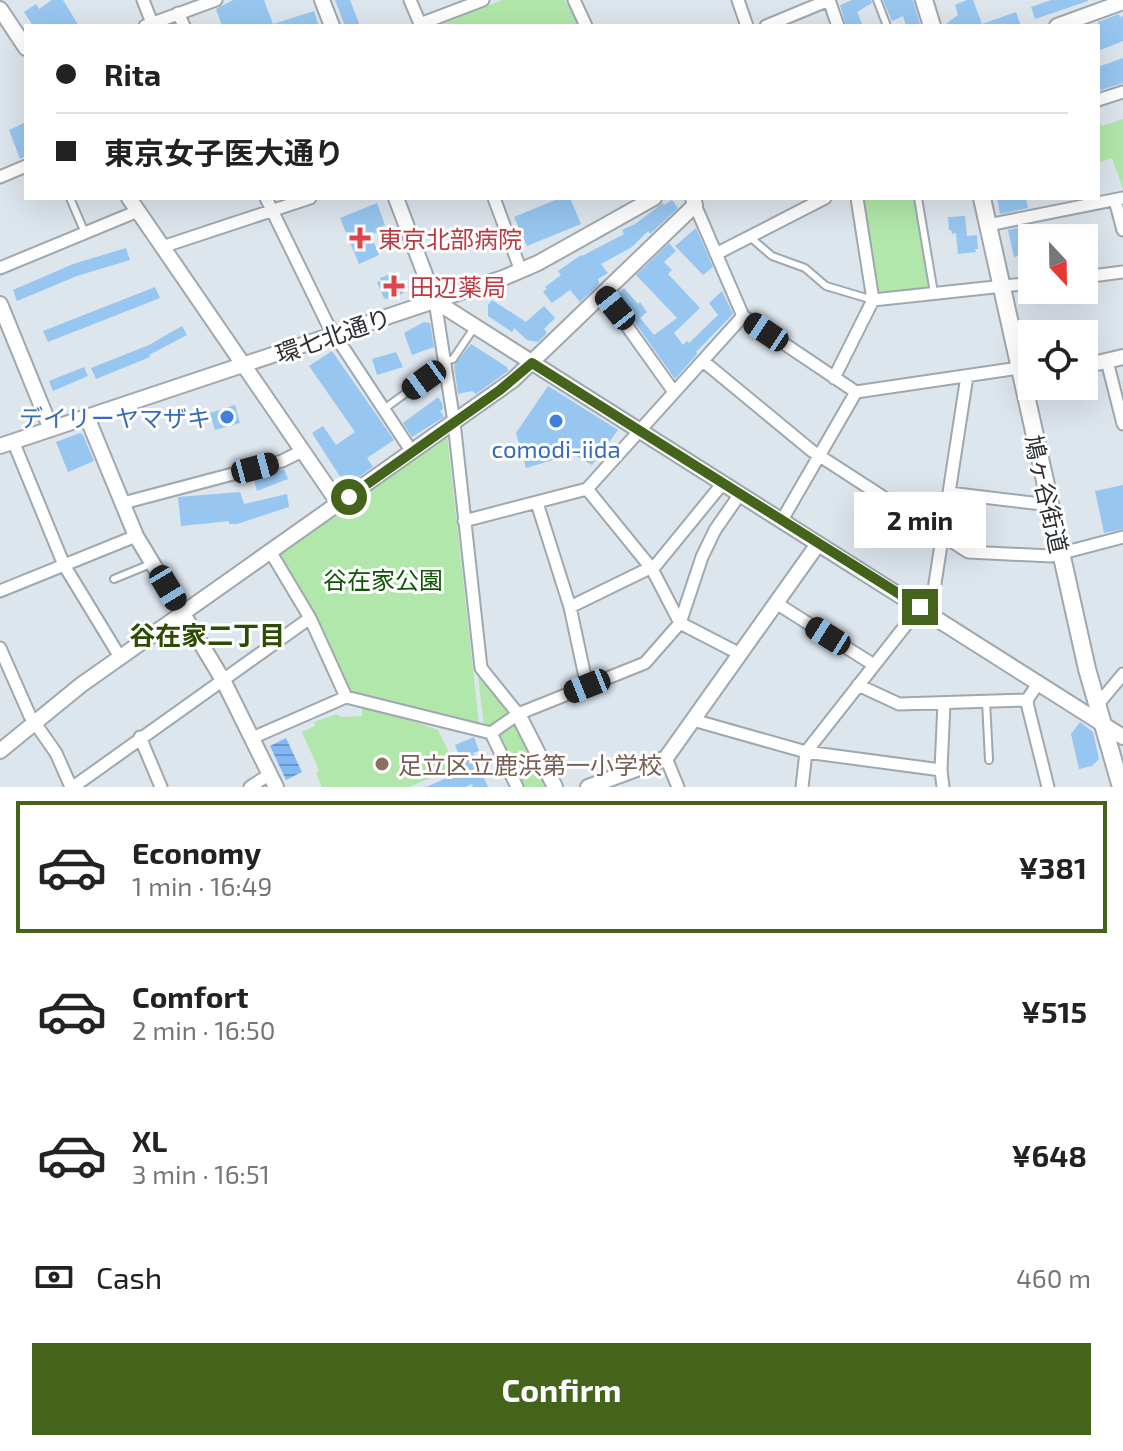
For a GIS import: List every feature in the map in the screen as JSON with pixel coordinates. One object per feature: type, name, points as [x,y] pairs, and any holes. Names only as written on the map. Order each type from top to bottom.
[{"type":"main road","points":[[924,0],[931,24]]},
{"type":"main road","name":"鳩ヶ谷街道","points":[[982,200],[1018,351]]},
{"type":"main road","name":"鳩ヶ谷街道","points":[[1029,400],[1087,669],[1121,787]]},
{"type":"street","points":[[143,0],[148,24],[216,0]]},
{"type":"street","points":[[322,0],[330,24]]},
{"type":"street","points":[[410,0],[420,24]]},
{"type":"street","points":[[423,24],[483,0]]},
{"type":"street","points":[[738,0],[746,24]]},
{"type":"street","points":[[771,24],[829,0],[837,24]]},
{"type":"street","points":[[577,1],[585,24]]},
{"type":"street","points":[[1062,24],[1113,3]]},
{"type":"street","points":[[0,9],[24,45]]},
{"type":"street","points":[[178,13],[183,24]]},
{"type":"street","points":[[1100,99],[1123,92]]},
{"type":"street","points":[[0,177],[24,167]]},
{"type":"street","points":[[988,225],[1087,201],[1119,199],[1123,230]]},
{"type":"street","points":[[130,200],[339,504]]},
{"type":"street","points":[[267,200],[335,335],[412,452]]},
{"type":"street","points":[[162,247],[304,200]]},
{"type":"street","points":[[397,200],[435,301],[454,422],[481,668],[518,714],[555,787]]},
{"type":"street","points":[[495,200],[521,271]]},
{"type":"street","name":"環七北通り","points":[[7,443],[521,271],[650,200]]},
{"type":"street","points":[[716,254],[821,200]]},
{"type":"street","points":[[834,378],[873,300],[857,200]]},
{"type":"street","points":[[0,751],[120,657],[513,380],[604,294],[694,201],[743,316],[856,392],[967,376],[1018,375]]},
{"type":"street","points":[[0,268],[138,211]]},
{"type":"street","points":[[1098,275],[1123,272]]},
{"type":"street","points":[[873,300],[1018,284]]},
{"type":"street","points":[[604,294],[674,392]]},
{"type":"street","points":[[435,301],[1123,737]]},
{"type":"street","points":[[2,313],[51,429]]},
{"type":"street","points":[[464,521],[587,489],[743,316]]},
{"type":"street","points":[[1098,363],[1123,357]]},
{"type":"street","points":[[703,361],[820,455],[968,552],[1051,556],[1123,537]]},
{"type":"street","points":[[1107,361],[1123,424]]},
{"type":"street","points":[[802,787],[806,752],[874,665],[932,603],[967,376]]},
{"type":"street","points":[[782,520],[856,392]]},
{"type":"street","points":[[87,417],[136,536],[223,680],[273,781],[250,787]]},
{"type":"street","points":[[7,443],[64,565],[120,657]]},
{"type":"street","points":[[123,503],[282,461],[302,451]]},
{"type":"street","points":[[570,607],[652,569],[723,483]]},
{"type":"street","points":[[587,489],[652,569],[680,623],[740,654]]},
{"type":"street","points":[[949,493],[1050,505]]},
{"type":"street","points":[[252,738],[346,697],[491,733],[518,714],[645,663],[680,623],[702,557],[715,530],[740,494]]},
{"type":"street","points":[[537,503],[570,607],[587,686]]},
{"type":"street","points":[[0,591],[136,536]]},
{"type":"street","points":[[588,787],[666,758],[818,544]]},
{"type":"street","points":[[270,551],[310,618],[346,697]]},
{"type":"street","points":[[776,603],[874,665]]},
{"type":"street","points":[[0,648],[4,669],[56,753],[72,787],[310,618]]},
{"type":"street","points":[[1099,703],[1123,674]]},
{"type":"street","points":[[1039,682],[1027,700],[1048,787]]},
{"type":"street","points":[[858,685],[899,704],[1027,700]]},
{"type":"street","points":[[943,787],[944,703]]},
{"type":"street","points":[[693,720],[806,752],[941,770]]},
{"type":"street","points":[[491,733],[517,787]]},
{"type":"street","points":[[140,737],[161,787]]},
{"type":"street","points":[[666,758],[678,787]]},
{"type":"lane","points":[[877,0],[886,24]]},
{"type":"lane","points":[[71,200],[85,233]]},
{"type":"lane","points":[[918,200],[935,294]]},
{"type":"lane","points":[[750,237],[772,256],[805,268],[826,286],[873,300]]},
{"type":"lane","points":[[384,409],[453,359],[475,327]]},
{"type":"lane","points":[[114,579],[153,563]]},
{"type":"lane","points":[[986,701],[989,760]]},
{"type":"green space","points":[[502,0],[565,0],[577,24],[441,24]]},
{"type":"green space","points":[[1123,119],[1123,189],[1112,158],[1100,162],[1100,122],[1102,126]]},
{"type":"green space","points":[[865,200],[915,202],[930,285],[927,289],[876,292],[862,203]]},
{"type":"green space","name":"谷在家公園","points":[[447,435],[479,724],[350,693],[281,555],[281,552]]},
{"type":"green space","points":[[481,675],[510,710],[510,714],[490,728],[484,726],[478,676]]},
{"type":"green space","points":[[362,708],[399,716],[438,730],[456,767],[409,787],[322,787],[316,773],[319,770],[302,732],[315,726],[314,722],[337,714],[341,717],[362,716]]},
{"type":"green space","points":[[517,723],[548,787],[523,787],[498,737]]},
{"type":"water","points":[[286,738],[302,772],[286,780],[270,746]]},
{"type":"building","points":[[52,0],[63,0],[78,24],[32,24],[24,12],[36,4],[39,9]]},
{"type":"building","points":[[233,0],[264,0],[273,24],[221,24],[216,9]]},
{"type":"building","points":[[335,0],[350,0],[359,24],[344,24]]},
{"type":"building","points":[[852,0],[871,0],[872,3],[857,12],[862,24],[845,24],[840,5]]},
{"type":"building","points":[[883,0],[913,0],[920,24],[905,24],[903,16],[892,21]]},
{"type":"building","points":[[973,0],[982,24],[946,24],[958,15],[955,5]]},
{"type":"building","points":[[1051,0],[1088,1],[1035,19],[1031,7]]},
{"type":"building","points":[[314,11],[318,24],[273,24]]},
{"type":"building","points":[[1016,12],[1020,24],[982,24]]},
{"type":"building","points":[[1119,14],[1123,16],[1123,41],[1100,50],[1098,22]]},
{"type":"building","points":[[1123,58],[1123,83],[1100,90],[1100,66]]},
{"type":"building","points":[[24,123],[24,157],[20,159],[9,130]]},
{"type":"building","points":[[555,200],[571,200],[581,224],[527,246],[514,217]]},
{"type":"building","points":[[672,200],[678,208],[650,234],[648,231],[632,247],[601,264],[608,273],[598,279],[599,284],[580,302],[570,290],[552,303],[543,292],[561,275],[558,271],[581,255],[624,234],[622,230]]},
{"type":"building","points":[[997,200],[1026,200],[1028,208],[1000,214]]},
{"type":"building","points":[[377,203],[385,225],[375,229],[377,232],[371,235],[379,255],[359,264],[340,218]]},
{"type":"building","points":[[965,216],[967,236],[977,235],[978,249],[975,249],[976,252],[958,254],[956,233],[952,234],[949,230],[948,217]]},
{"type":"building","points":[[696,228],[713,267],[703,275],[675,246]]},
{"type":"building","points":[[1018,228],[1018,256],[1014,257],[1008,230]]},
{"type":"building","points":[[669,243],[676,251],[664,262],[672,270],[668,274],[700,308],[674,333],[683,345],[718,315],[709,303],[722,291],[733,314],[675,379],[616,296],[624,288],[638,304],[640,302],[647,312],[640,318],[654,335],[677,318],[636,275]]},
{"type":"building","points":[[126,248],[130,260],[77,276],[17,301],[13,290],[73,264]]},
{"type":"building","points":[[395,272],[404,293],[384,298],[377,282]]},
{"type":"building","points":[[155,287],[160,298],[48,342],[43,331]]},
{"type":"building","points":[[492,300],[526,322],[544,306],[555,318],[544,329],[547,333],[538,342],[527,340],[514,328],[512,332],[488,316],[488,305]]},
{"type":"building","points":[[424,322],[430,323],[434,347],[412,355],[404,333]]},
{"type":"building","points":[[182,326],[187,335],[150,357],[96,379],[91,368],[149,345]]},
{"type":"building","points":[[471,344],[507,367],[508,371],[476,394],[472,391],[458,394],[454,365]]},
{"type":"building","points":[[332,351],[394,440],[367,458],[373,467],[346,486],[312,433],[323,426],[336,445],[355,432],[309,366]]},
{"type":"building","points":[[396,352],[403,367],[377,375],[372,359]]},
{"type":"building","points":[[84,367],[88,376],[53,391],[49,381]]},
{"type":"building","points":[[548,386],[618,430],[592,465],[573,454],[526,468],[516,433]]},
{"type":"building","points":[[438,397],[444,417],[412,437],[403,423]]},
{"type":"building","points":[[235,405],[240,423],[215,430],[210,413]]},
{"type":"building","points":[[80,433],[94,461],[68,472],[56,442]]},
{"type":"building","points":[[284,469],[288,479],[257,491],[253,477]]},
{"type":"building","points":[[1123,485],[1123,529],[1104,533],[1095,491]]},
{"type":"building","points":[[240,492],[244,504],[287,494],[289,507],[237,524],[229,524],[229,521],[181,526],[178,497]]},
{"type":"building","points":[[1080,722],[1093,732],[1099,759],[1092,766],[1079,769],[1071,734]]},
{"type":"building","points":[[474,737],[479,751],[473,753],[488,787],[473,787],[472,784],[465,787],[426,787],[465,770],[455,745]]},
{"type":"place","name":"東京北部病院","points":[[360,238]]},
{"type":"place","name":"田辺薬局","points":[[394,286]]},
{"type":"place","name":"デイリーヤマザキ","points":[[227,417]]},
{"type":"place","name":"comodi-iida","points":[[556,421]]},
{"type":"place","name":"足立区立鹿浜第一小学校","points":[[382,764]]},
{"type":"district","name":"谷在家二丁目","points":[[207,634]]},
{"type":"route","points":[[349,497],[500,390],[532,363],[920,607]]}]
